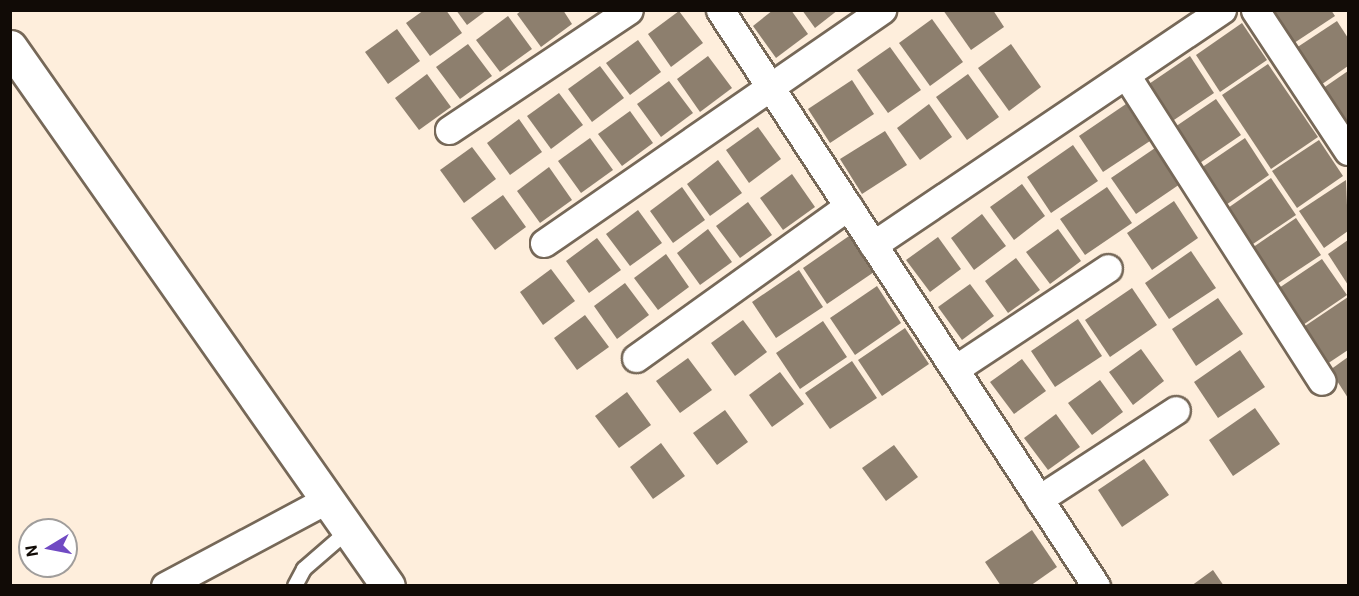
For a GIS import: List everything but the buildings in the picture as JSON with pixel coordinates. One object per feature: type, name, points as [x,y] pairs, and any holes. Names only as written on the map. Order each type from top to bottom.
[{"type":"main road","points":[[10,47],[388,585]]},
{"type":"street","points":[[449,130],[629,10]]},
{"type":"street","points":[[720,10],[1096,585]]},
{"type":"street","points":[[544,243],[882,10]]},
{"type":"street","points":[[873,244],[1222,10]]},
{"type":"street","points":[[1255,10],[1348,151]]},
{"type":"street","points":[[1126,75],[1322,381]]},
{"type":"street","points":[[636,358],[848,206]]},
{"type":"street","points":[[955,369],[1108,268]]},
{"type":"street","points":[[1040,499],[1176,410]]},
{"type":"street","points":[[165,585],[328,500]]},
{"type":"lane","points":[[295,585],[304,569],[349,530]]}]
